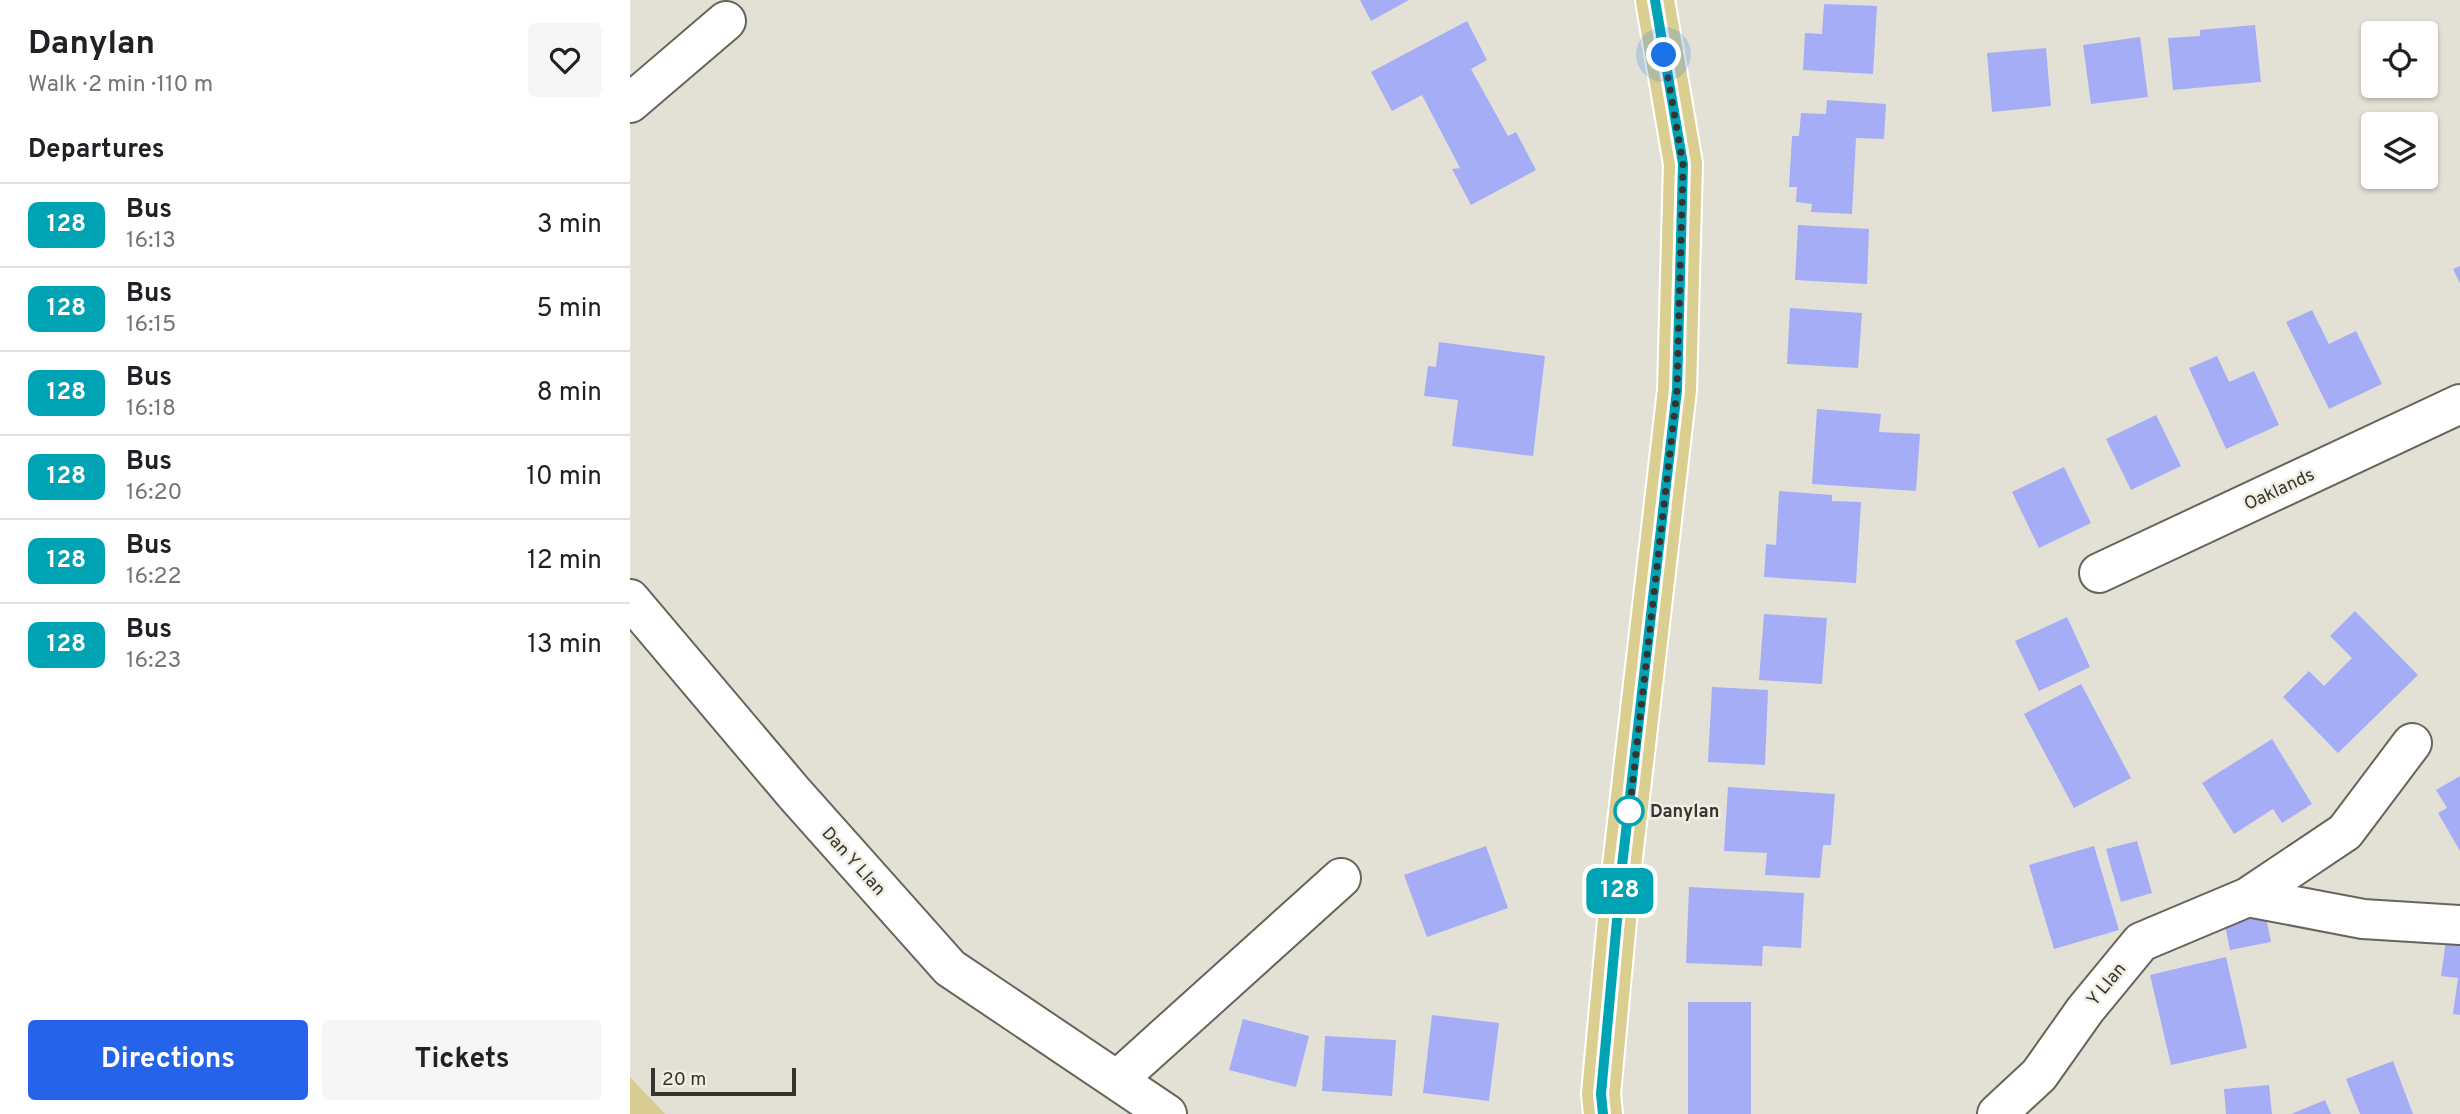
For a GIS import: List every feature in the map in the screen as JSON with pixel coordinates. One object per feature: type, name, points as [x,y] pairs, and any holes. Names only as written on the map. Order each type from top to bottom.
[{"type":"main road","points":[[1603,1114],[1601,1094],[1621,880],[1677,390],[1683,164],[1655,0]]},
{"type":"street","points":[[630,103],[726,21]]},
{"type":"street","name":"Oaklands","points":[[2099,573],[2460,404]]},
{"type":"street","name":"Dan Y Llan","points":[[630,599],[794,793],[950,968],[1167,1114]]},
{"type":"street","name":"Y Llan","points":[[1997,1114],[2039,1075],[2085,1010],[2141,942],[2248,897],[2345,832],[2412,743]]},
{"type":"street","points":[[1117,1080],[1340,878]]},
{"type":"street","points":[[2248,897],[2363,919],[2460,925]]},
{"type":"shaded area","points":[[630,1077],[665,1114],[630,1114]]},
{"type":"building","points":[[1360,0],[1409,0],[1371,21]]},
{"type":"building","points":[[1824,4],[1877,6],[1873,74],[1803,70],[1805,33],[1822,34]]},
{"type":"building","points":[[1467,21],[1487,60],[1471,69],[1508,136],[1516,132],[1536,170],[1471,205],[1452,169],[1460,168],[1422,95],[1392,111],[1371,72]]},
{"type":"building","points":[[2255,25],[2261,82],[2173,90],[2168,38],[2200,36],[2200,30]]},
{"type":"building","points":[[2140,37],[2148,97],[2091,104],[2083,45]]},
{"type":"building","points":[[2046,48],[2051,106],[1992,112],[1987,53]]},
{"type":"building","points":[[1827,100],[1886,104],[1884,139],[1856,138],[1852,214],[1811,212],[1812,204],[1796,202],[1797,187],[1789,187],[1792,136],[1799,136],[1801,113],[1826,114]]},
{"type":"building","points":[[1798,225],[1869,229],[1867,284],[1795,280]]},
{"type":"building","points":[[2460,266],[2460,283],[2453,269]]},
{"type":"building","points":[[1790,308],[1862,313],[1858,368],[1787,364]]},
{"type":"building","points":[[2312,310],[2329,344],[2356,331],[2382,384],[2329,409],[2286,322]]},
{"type":"building","points":[[1439,342],[1545,356],[1533,456],[1452,446],[1458,400],[1424,396],[1428,366],[1436,367]]},
{"type":"building","points":[[2217,356],[2229,382],[2254,371],[2279,425],[2226,449],[2189,368]]},
{"type":"building","points":[[1817,409],[1881,414],[1879,432],[1920,434],[1916,491],[1812,484]]},
{"type":"building","points":[[2156,415],[2181,466],[2131,490],[2106,439]]},
{"type":"building","points":[[2064,467],[2091,523],[2039,548],[2012,492]]},
{"type":"building","points":[[1779,491],[1832,495],[1832,501],[1861,502],[1856,583],[1764,577],[1766,544],[1776,545]]},
{"type":"building","points":[[2355,611],[2418,675],[2338,753],[2283,697],[2309,671],[2324,686],[2352,658],[2330,636]]},
{"type":"building","points":[[1764,614],[1827,618],[1822,684],[1759,680]]},
{"type":"building","points":[[2067,617],[2090,667],[2039,691],[2015,641]]},
{"type":"building","points":[[2081,684],[2131,778],[2074,808],[2024,714]]},
{"type":"building","points":[[1712,687],[1768,690],[1765,765],[1708,762]]},
{"type":"building","points":[[2272,739],[2312,804],[2282,823],[2273,809],[2234,834],[2202,783]]},
{"type":"building","points":[[2460,776],[2460,851],[2438,813],[2447,808],[2436,790]]},
{"type":"building","points":[[1728,787],[1835,794],[1831,845],[1823,845],[1820,878],[1765,875],[1767,853],[1724,851]]},
{"type":"building","points":[[2137,841],[2152,893],[2121,902],[2106,849]]},
{"type":"building","points":[[1486,846],[1508,908],[1427,937],[1404,875]]},
{"type":"building","points":[[2094,846],[2119,930],[2054,949],[2029,865]]},
{"type":"building","points":[[1689,887],[1804,893],[1801,948],[1763,946],[1762,966],[1686,963]]},
{"type":"building","points":[[2264,907],[2271,942],[2230,950],[2223,915]]},
{"type":"building","points":[[2446,940],[2460,942],[2460,1015],[2453,1014],[2458,978],[2441,976]]},
{"type":"building","points":[[2226,957],[2247,1048],[2171,1065],[2150,975]]},
{"type":"building","points":[[1688,1002],[1751,1002],[1751,1114],[1688,1114]]},
{"type":"building","points":[[1432,1015],[1499,1023],[1489,1101],[1423,1093]]},
{"type":"building","points":[[1243,1019],[1309,1036],[1296,1087],[1229,1070]]},
{"type":"building","points":[[1325,1036],[1396,1040],[1392,1096],[1322,1091]]},
{"type":"building","points":[[2393,1061],[2413,1114],[2360,1114],[2346,1079]]},
{"type":"building","points":[[2269,1085],[2272,1114],[2226,1114],[2224,1089]]},
{"type":"building","points":[[2325,1100],[2331,1114],[2291,1114]]},
{"type":"bus line","name":"128","points":[[1603,1114],[1601,1094],[1622,866],[1677,390],[1683,164],[1655,0]]},
{"type":"place","name":"Danylan","points":[[1629,811]]},
{"type":"route","points":[[1629,811],[1629,814],[1677,390],[1683,164],[1664,55]]}]
